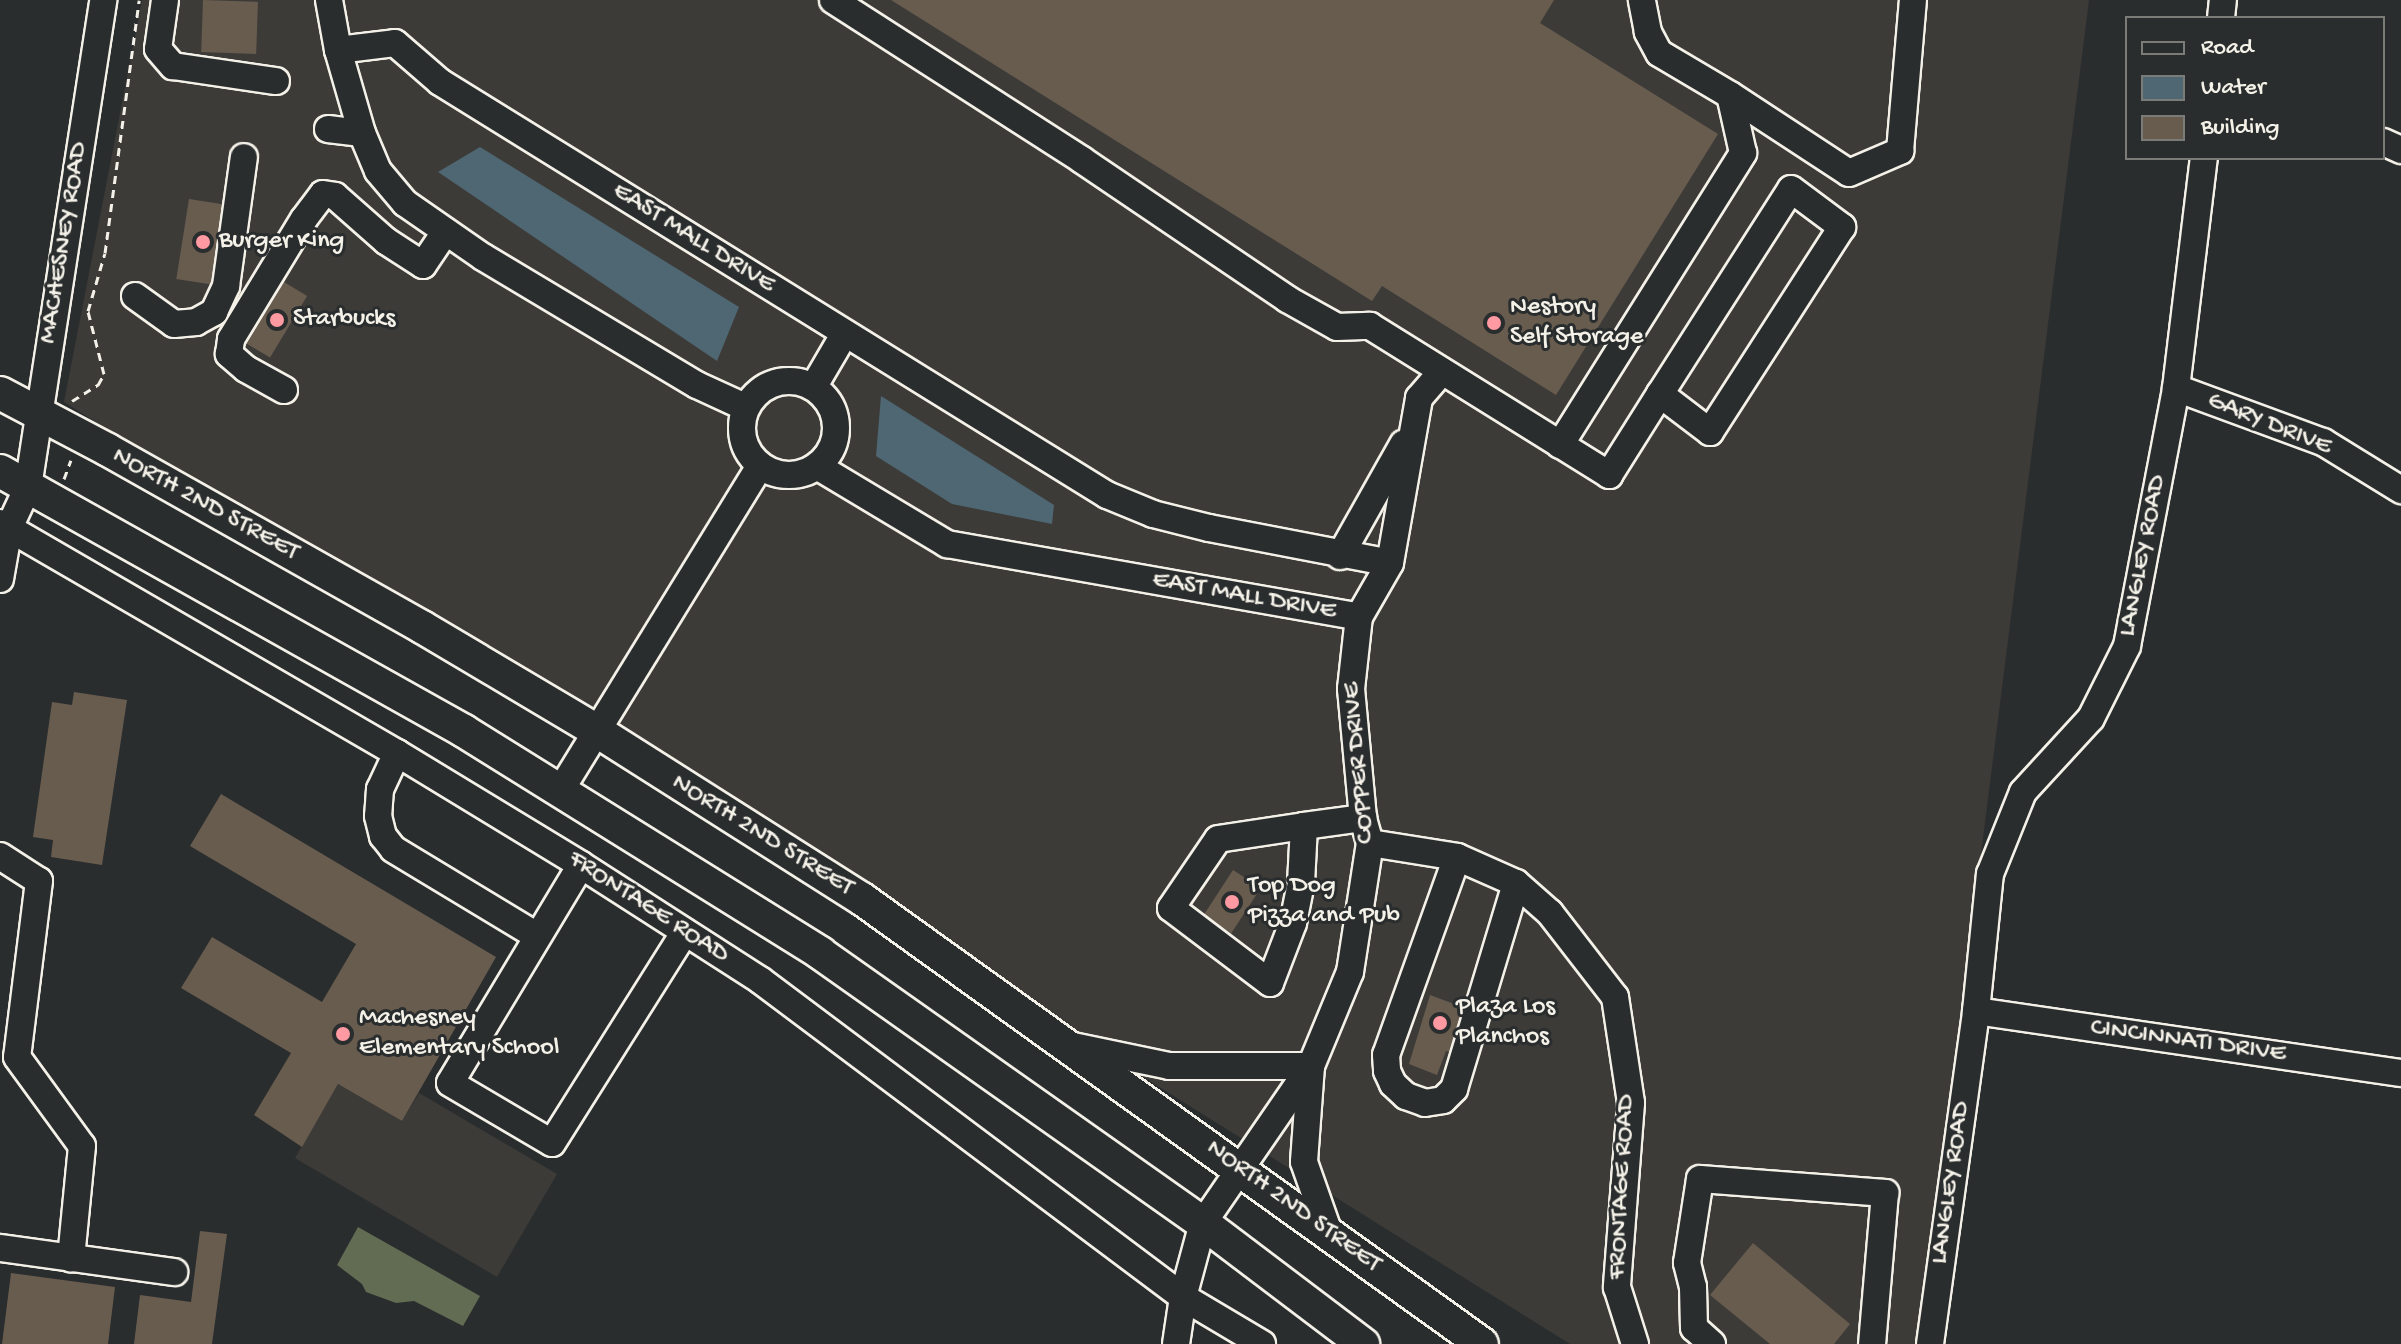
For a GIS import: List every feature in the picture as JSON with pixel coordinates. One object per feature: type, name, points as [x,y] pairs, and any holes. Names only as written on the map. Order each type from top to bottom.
[{"type":"main road","name":"NORTH 2ND STREET","points":[[0,393],[422,627],[597,731],[862,899],[1482,1344]]},
{"type":"main road","points":[[0,471],[464,731],[820,953],[1203,1223],[1363,1344]]},
{"type":"street","name":"MACHESNEY ROAD","points":[[0,579],[5,526],[41,494],[38,413],[103,0]]},
{"type":"street","points":[[165,0],[158,49],[173,66],[276,81]]},
{"type":"street","points":[[329,0],[338,50],[362,133],[378,171],[405,203],[445,232],[636,349],[745,407]]},
{"type":"street","points":[[833,0],[1082,160],[1287,299],[1337,327],[1370,326],[1609,475],[1660,394],[1791,189],[1842,227],[1710,432],[1660,394]]},
{"type":"street","points":[[1642,0],[1648,32],[1659,53],[1730,95],[1849,173],[1900,151],[1913,0]]},
{"type":"street","name":"EAST MALL DRIVE","points":[[338,50],[395,43],[440,82],[1107,495],[1153,514],[1340,556],[1390,563]]},
{"type":"street","points":[[1560,445],[1743,153],[1730,95]]},
{"type":"street","points":[[328,129],[362,133]]},
{"type":"street","points":[[135,296],[174,324],[196,322],[214,312],[226,286],[244,157]]},
{"type":"street","name":"LANGLEY ROAD","points":[[1930,1344],[1976,1011],[1990,874],[2023,792],[2091,718],[2127,646],[2176,388],[2204,160]]},
{"type":"street","points":[[284,390],[246,369],[229,354],[231,339],[304,219],[323,194],[335,196],[386,241],[423,265],[445,232]]},
{"type":"street","points":[[814,386],[845,333]]},
{"type":"street","points":[[1359,617],[1390,563],[1411,429],[1419,398],[1442,372]]},
{"type":"street","points":[[783,380],[814,386],[825,397],[836,425],[828,455],[817,466],[789,476],[760,466],[749,454],[742,439],[745,407],[767,385],[783,380]]},
{"type":"street","name":"GARY DRIVE","points":[[2176,388],[2323,442],[2401,490]]},
{"type":"street","points":[[1340,556],[1411,429]]},
{"type":"street","points":[[560,791],[760,466]]},
{"type":"street","name":"EAST MALL DRIVE","points":[[817,466],[947,544],[1359,617]]},
{"type":"street","name":"FRONTAGE ROAD","points":[[5,526],[397,753],[685,932],[818,1022],[1183,1297],[1262,1344]]},
{"type":"street","name":"COPPER DRIVE","points":[[1176,1344],[1183,1297],[1203,1223],[1311,1066],[1350,972],[1370,843],[1363,818],[1351,689],[1359,617]]},
{"type":"street","points":[[397,753],[380,789],[378,816],[383,836],[393,849],[537,936]]},
{"type":"street","points":[[1304,826],[1301,883],[1293,923],[1270,983],[1171,908],[1218,839],[1304,826],[1363,818]]},
{"type":"street","name":"FRONTAGE ROAD","points":[[1370,843],[1457,857],[1516,883],[1550,913],[1615,997],[1631,1103],[1617,1287],[1635,1344]]},
{"type":"street","points":[[0,856],[39,881],[9,1056],[82,1146],[71,1258]]},
{"type":"street","points":[[1457,857],[1386,1055],[1387,1071],[1393,1084],[1406,1096],[1425,1103],[1443,1100],[1454,1089],[1516,883]]},
{"type":"street","points":[[581,865],[450,1083],[552,1143],[685,932]]},
{"type":"street","name":"CINCINNATI DRIVE","points":[[1976,1011],[2401,1073]]},
{"type":"street","points":[[1065,1044],[1169,1066],[1311,1066],[1304,1162],[1329,1233]]},
{"type":"street","points":[[1712,1344],[1694,1328],[1693,1287],[1687,1263],[1700,1179],[1885,1193],[1872,1344]]},
{"type":"street","points":[[0,1248],[174,1272]]},
{"type":"path","points":[[41,494],[71,465],[72,400],[98,385],[104,374],[88,311],[105,253],[139,0]]},
{"type":"shaded area","points":[[142,0],[2089,0],[1919,1344],[1570,1344],[64,402]]},
{"type":"shaded area","points":[[338,1084],[402,1121],[419,1093],[557,1174],[497,1277],[295,1158]]},
{"type":"green space","points":[[358,1227],[480,1296],[463,1326],[414,1301],[396,1303],[366,1292],[362,1284],[337,1265]]},
{"type":"water","points":[[480,147],[739,307],[717,361],[438,172]]},
{"type":"water","points":[[881,396],[1054,505],[1052,524],[952,504],[876,456]]},
{"type":"building","points":[[203,0],[258,2],[256,54],[201,52]]},
{"type":"building","points":[[891,0],[1554,0],[1540,23],[1718,134],[1556,395],[1382,286],[1372,301]]},
{"type":"building","name":"Burger King","points":[[189,199],[228,205],[215,285],[176,279]]},
{"type":"building","name":"Starbucks","points":[[284,282],[307,296],[270,358],[247,344]]},
{"type":"building","points":[[74,692],[127,700],[102,865],[51,857],[53,840],[33,837],[52,702],[72,705]]},
{"type":"building","name":"Machesney Elementary School","points":[[221,794],[496,957],[402,1121],[338,1084],[302,1147],[254,1115],[291,1053],[181,988],[212,937],[322,1002],[356,944],[190,846]]},
{"type":"building","name":"Top Dog Pizza and Pub","points":[[1233,870],[1261,888],[1231,933],[1204,915]]},
{"type":"building","name":"Plaza Los Planchos","points":[[1430,995],[1465,1008],[1450,1052],[1446,1051],[1437,1075],[1409,1064]]},
{"type":"building","points":[[200,1231],[227,1234],[212,1344],[134,1344],[140,1295],[191,1302]]},
{"type":"building","points":[[1753,1243],[1850,1324],[1834,1344],[1770,1344],[1710,1295]]},
{"type":"building","points":[[11,1273],[115,1287],[108,1344],[2,1344]]},
{"type":"place","name":"Burger King","points":[[203,242]]},
{"type":"place","name":"Starbucks","points":[[277,320]]},
{"type":"place","name":"Nestory Self Storage","points":[[1494,323]]},
{"type":"place","name":"Top Dog Pizza and Pub","points":[[1232,902]]},
{"type":"place","name":"Plaza Los Planchos","points":[[1440,1023]]},
{"type":"place","name":"Machesney Elementary School","points":[[343,1034]]}]
